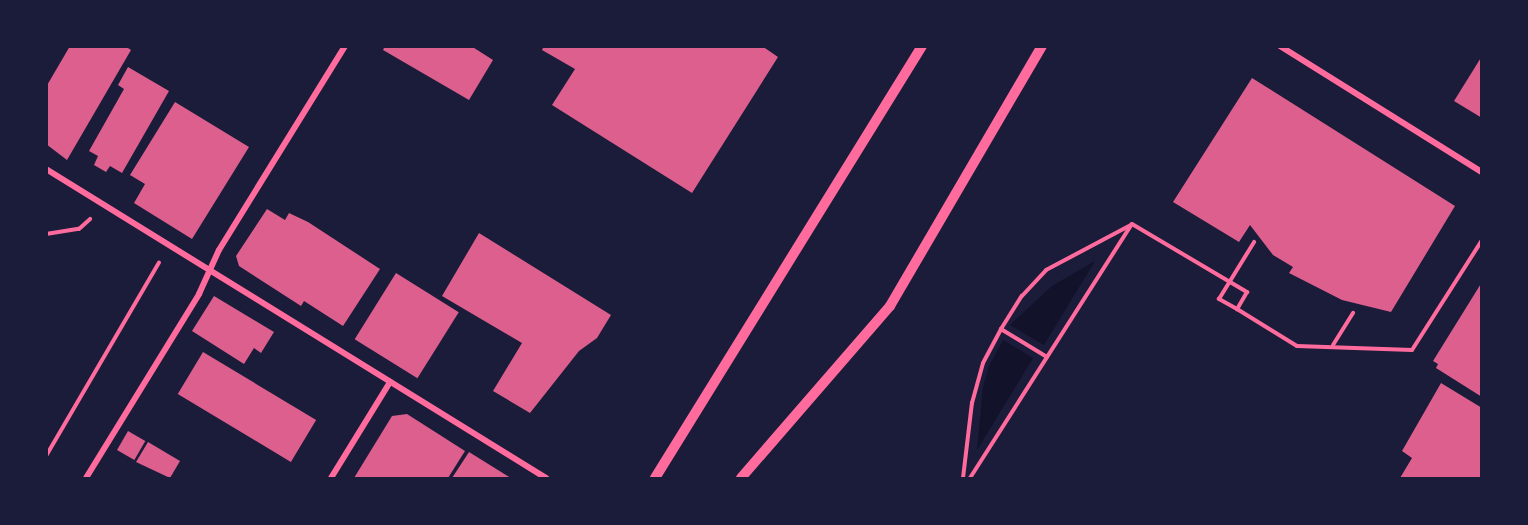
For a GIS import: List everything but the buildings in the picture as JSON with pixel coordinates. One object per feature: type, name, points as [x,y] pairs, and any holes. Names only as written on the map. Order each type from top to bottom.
[{"type":"street","points":[[86,478],[199,294],[208,270],[345,46]]},
{"type":"street","points":[[654,478],[922,46]]},
{"type":"street","points":[[741,478],[890,306],[1042,46]]},
{"type":"street","points":[[1280,46],[1482,172]]},
{"type":"street","points":[[46,170],[546,478]]},
{"type":"street","points":[[331,478],[390,382]]},
{"type":"path","points":[[46,234],[78,230],[104,206]]},
{"type":"path","points":[[1132,224],[1247,292],[1237,309]]},
{"type":"path","points":[[963,478],[972,402],[983,363],[1022,296],[1046,270],[1132,224]]},
{"type":"path","points":[[970,478],[1132,224]]},
{"type":"path","points":[[1254,242],[1219,299],[1297,346],[1333,345],[1412,350],[1482,240]]},
{"type":"path","points":[[46,456],[159,263]]},
{"type":"path","points":[[1333,345],[1353,313]]},
{"type":"path","points":[[1001,329],[1047,357]]},
{"type":"shaded area","points":[[1095,261],[1044,345],[1010,325],[1052,286]]},
{"type":"shaded area","points":[[1003,340],[1033,358],[977,450],[983,387],[989,366]]}]
